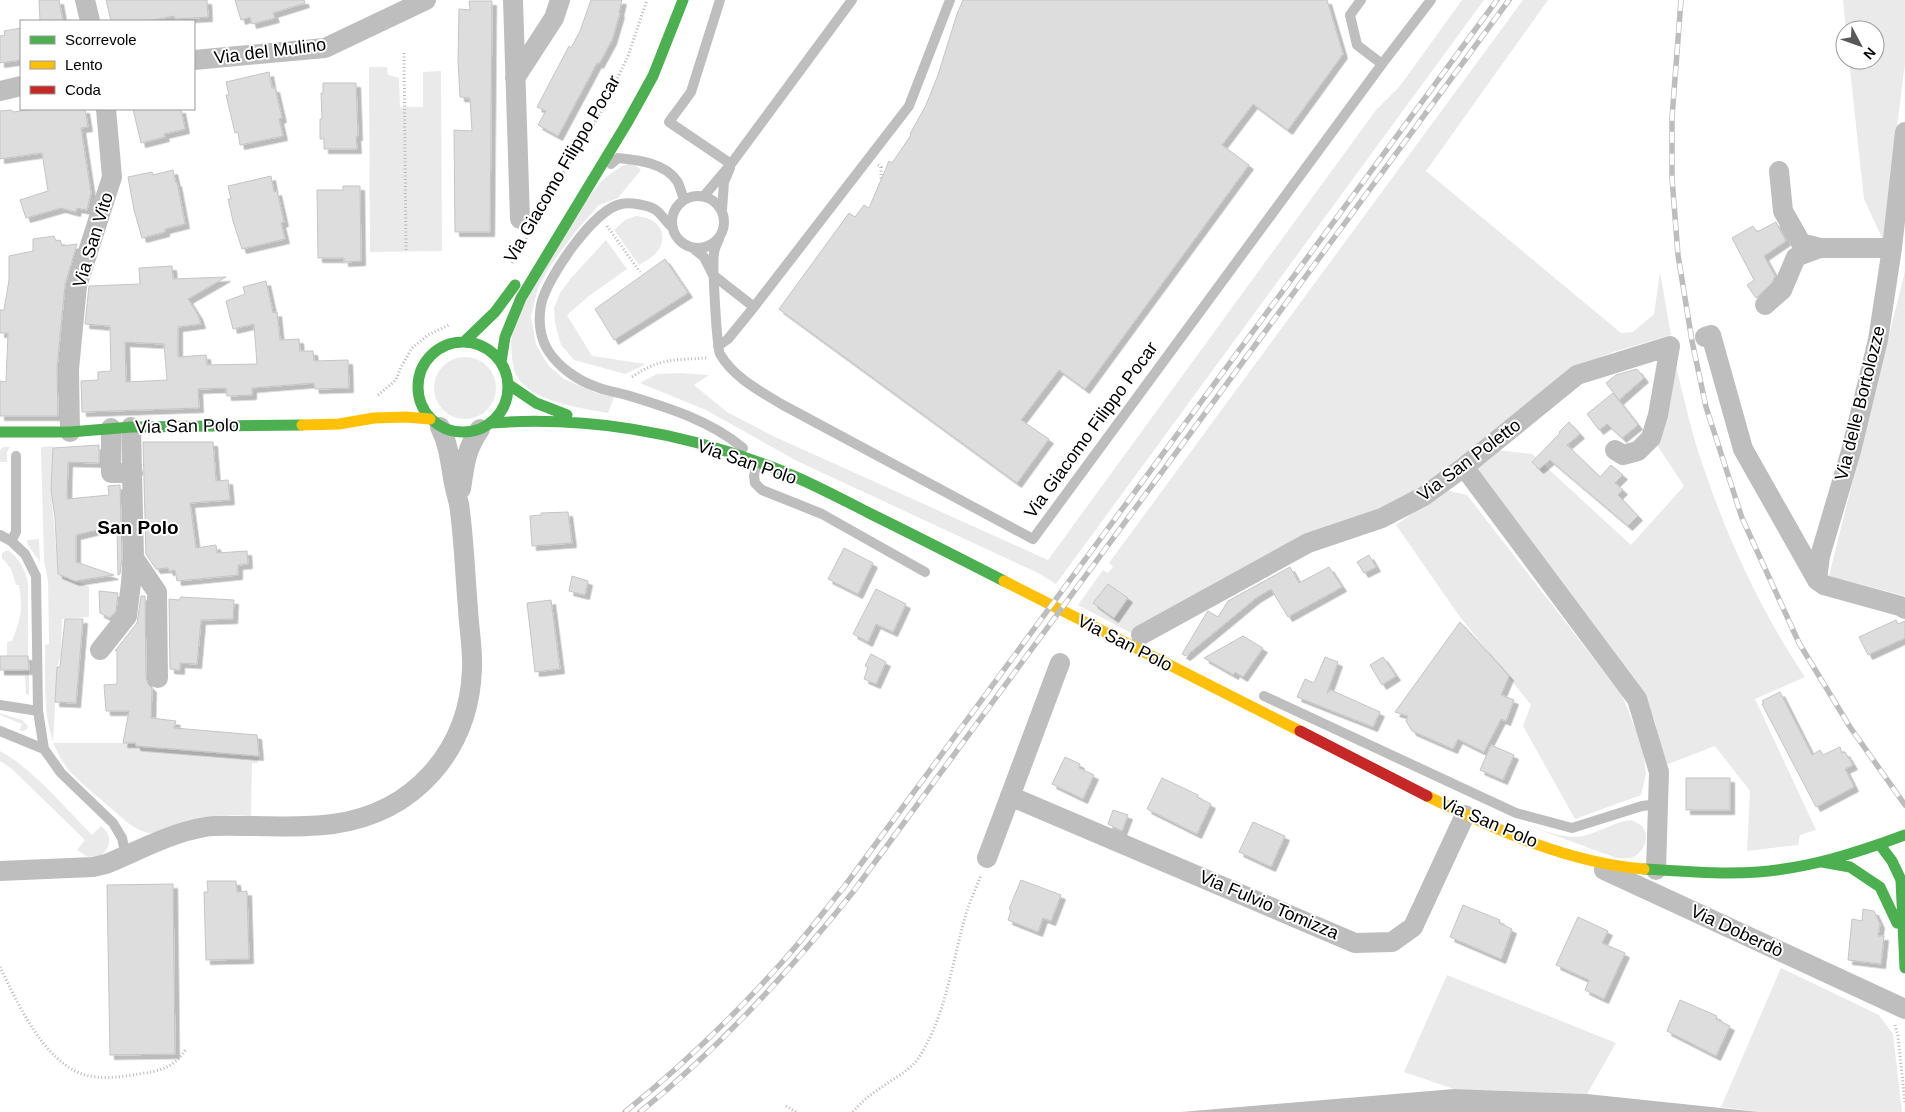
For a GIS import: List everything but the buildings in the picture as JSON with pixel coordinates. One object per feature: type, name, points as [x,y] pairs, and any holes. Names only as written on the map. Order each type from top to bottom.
[{"type":"main road","name":"Via Giacomo Filippo Pocar","points":[[501,362],[505,337],[522,298],[628,123],[653,76],[683,0]]},
{"type":"main road","name":"Via Giacomo Filippo Pocar","points":[[465,341],[495,312],[520,275]]},
{"type":"main road","points":[[408,392],[417,380],[426,360],[434,352],[443,346],[465,341],[479,344],[491,351],[501,362],[506,372],[508,384],[508,395],[504,406],[485,426]]},
{"type":"main road","points":[[417,380],[417,394],[422,408],[435,423]]},
{"type":"main road","name":"Via San Polo","points":[[508,384],[527,399],[540,406],[593,422],[660,434],[758,461],[816,486],[1465,814],[1516,836],[1570,854],[1606,864],[1656,870],[1705,874],[1770,871],[1821,862],[1880,845],[1905,835]]},
{"type":"main road","name":"Via San Polo","points":[[374,418],[389,408]]},
{"type":"main road","name":"Via San Polo","points":[[0,432],[70,432],[121,427],[339,424],[374,418],[406,417],[435,423],[460,432],[515,420],[593,422]]},
{"type":"main road","points":[[1877,859],[1880,845]]},
{"type":"main road","points":[[1880,845],[1891,858],[1901,880]]},
{"type":"main road","points":[[1821,862],[1850,867],[1880,887]]},
{"type":"main road","points":[[1905,864],[1901,880],[1905,968]]},
{"type":"main road","points":[[1878,872],[1880,887],[1892,910],[1903,940]]},
{"type":"street","points":[[84,0],[90,20]]},
{"type":"street","name":"Via del Mulino","points":[[195,60],[325,48],[426,0]]},
{"type":"street","points":[[513,0],[515,78],[530,222]]},
{"type":"street","points":[[515,78],[554,18],[560,0]]},
{"type":"street","points":[[0,90],[20,86]]},
{"type":"street","name":"Via San Vito","points":[[70,432],[69,369],[77,286],[112,177],[106,110]]},
{"type":"street","name":"Via delle Bortolozze","points":[[1817,580],[1820,556],[1850,451],[1878,340],[1892,248],[1905,132]]},
{"type":"street","points":[[1779,171],[1783,211],[1801,243],[1820,248],[1892,248]]},
{"type":"street","points":[[1765,305],[1782,290],[1796,257],[1820,248]]},
{"type":"street","points":[[1706,337],[1711,336],[1743,449],[1817,580],[1824,585],[1905,609]]},
{"type":"street","name":"Via San Poletto","points":[[1141,635],[1308,543],[1382,518],[1424,496],[1464,467],[1577,375],[1670,346],[1658,416],[1651,438],[1638,451],[1623,455],[1615,450]]},
{"type":"street","points":[[0,871],[93,867],[177,835],[205,827],[333,824],[370,815],[404,798],[423,783],[437,768],[450,749],[464,719],[472,669],[458,503],[445,438],[435,423]]},
{"type":"street","points":[[458,503],[466,455],[471,442],[485,426]]},
{"type":"street","points":[[100,650],[127,616],[134,558],[133,473],[111,473],[121,427]]},
{"type":"street","points":[[1464,467],[1637,699],[1659,772],[1656,870]]},
{"type":"street","points":[[134,558],[157,592],[158,678]]},
{"type":"street","points":[[987,858],[1060,663]]},
{"type":"street","name":"Via Fulvio Tomizza","points":[[1010,796],[1355,943],[1392,942],[1413,926],[1465,814]]},
{"type":"street","name":"Via Doberdò","points":[[1570,854],[1900,1015]]},
{"type":"lane","points":[[720,0],[691,92],[669,122],[731,164]]},
{"type":"lane","points":[[704,196],[731,164],[852,0]]},
{"type":"lane","points":[[718,346],[728,339],[754,307],[909,106],[950,0]]},
{"type":"lane","points":[[1361,0],[1350,15],[1357,45],[1382,64]]},
{"type":"lane","name":"Via Giacomo Filippo Pocar","points":[[719,240],[714,253],[713,275],[719,353],[745,382],[783,405],[1033,539],[1431,0]]},
{"type":"lane","name":"Via Giacomo Filippo Pocar","points":[[588,188],[602,170],[618,158],[643,160],[667,171],[677,182],[684,200]]},
{"type":"lane","points":[[694,249],[707,247],[719,240],[725,225],[722,210],[724,182],[731,164]]},
{"type":"lane","points":[[672,228],[674,212],[684,200],[704,196],[717,204],[722,210]]},
{"type":"lane","points":[[754,307],[713,275],[704,257],[678,239],[672,228],[656,210],[638,205],[620,204],[603,212],[578,240],[550,278],[541,304],[540,329],[548,352],[563,368],[594,386],[627,394],[686,414],[733,440],[758,461],[754,483],[762,490],[822,514],[925,572]]},
{"type":"lane","points":[[11,541],[16,532],[16,456]]},
{"type":"lane","points":[[0,535],[11,541],[25,554],[36,576],[38,711],[44,749],[61,773],[113,823],[122,838],[126,856]]},
{"type":"lane","points":[[1264,696],[1516,813],[1547,823],[1572,828],[1642,806],[1658,804]]},
{"type":"lane","points":[[0,705],[38,711]]},
{"type":"lane","points":[[0,730],[44,749]]},
{"type":"path","points":[[510,267],[530,222],[603,109],[628,56],[648,0]]},
{"type":"path","points":[[404,53],[406,250]]},
{"type":"path","points":[[600,216],[640,272]]},
{"type":"path","points":[[376,397],[389,388],[396,380],[412,348],[428,335],[447,325],[456,325]]},
{"type":"path","points":[[632,377],[645,368],[662,361],[722,357]]},
{"type":"path","points":[[853,1112],[860,1104],[917,1060],[933,1028],[947,990],[966,913],[987,858]]},
{"type":"path","points":[[0,967],[38,1038],[62,1062],[82,1074],[112,1078],[164,1069],[180,1058],[186,1049]]},
{"type":"path","points":[[1900,1015],[1898,1036],[1905,1104]]},
{"type":"path","points":[[786,1106],[796,1112]]},
{"type":"shaded area","points":[[1462,0],[1484,0],[1056,584],[1038,573],[797,461],[706,410],[640,383],[657,374],[709,375],[694,385],[727,412],[773,436],[1048,560],[1376,110],[1400,86]]},
{"type":"shaded area","points":[[1523,0],[1548,0],[1426,171],[1621,333],[1633,332],[1654,314],[1660,272],[1671,335],[1613,352],[1570,370],[1456,463],[1383,510],[1131,633],[1078,605],[1103,570],[1108,573],[1113,567],[1109,563]]},
{"type":"shaded area","points":[[1843,0],[1905,0],[1905,63],[1883,240],[1864,199],[1850,70],[1885,70],[1885,20],[1845,20]]},
{"type":"shaded area","points":[[369,67],[387,67],[388,75],[399,78],[400,107],[423,107],[423,72],[441,71],[442,251],[370,252]]},
{"type":"shaded area","points":[[627,164],[634,164],[641,170],[618,198],[599,205],[575,232],[550,266],[538,288],[531,316],[536,345],[548,365],[564,379],[596,393],[614,397],[608,413],[571,406],[544,398],[533,392],[516,375],[511,338],[522,308],[544,267],[584,204],[598,185]]},
{"type":"shaded area","points":[[636,216],[644,217],[656,223],[662,234],[662,240],[656,253],[639,265],[614,230],[625,220]]},
{"type":"shaded area","points":[[606,240],[627,269],[589,296],[567,315],[592,356],[646,364],[625,374],[574,360],[561,345],[555,323],[554,308],[560,293],[571,278]]},
{"type":"shaded area","points":[[1905,271],[1905,596],[1829,576]]},
{"type":"shaded area","points":[[465,357],[477,359],[487,366],[494,376],[496,388],[494,400],[487,410],[477,417],[465,419],[453,417],[443,410],[436,400],[434,388],[436,376],[443,366],[453,359]]},
{"type":"shaded area","points":[[1676,367],[1700,457],[1724,523],[1761,602],[1789,653],[1805,677],[1755,699],[1816,830],[1800,835],[1798,845],[1747,851],[1750,791],[1715,746],[1663,766],[1655,721],[1633,680],[1482,483],[1477,466],[1495,450],[1532,454],[1631,545],[1684,486],[1657,445]]},
{"type":"shaded area","points":[[53,446],[51,489],[58,573],[89,587],[89,617],[62,619],[61,655],[57,667],[53,741],[46,710],[45,694],[45,645],[49,644],[48,580],[44,562],[41,447]]},
{"type":"shaded area","points":[[3,447],[10,447],[7,452],[7,462],[0,462],[0,450]]},
{"type":"shaded area","points":[[1446,490],[1467,495],[1622,695],[1643,748],[1646,774],[1641,795],[1575,819],[1523,726],[1531,705],[1460,617],[1396,525]]},
{"type":"shaded area","points":[[39,539],[40,562],[28,545],[27,540]]},
{"type":"shaded area","points":[[8,550],[21,565],[28,583],[28,656],[7,656],[7,642],[12,641],[21,608],[19,585],[16,585],[11,569],[2,559],[2,553]]},
{"type":"shaded area","points":[[4,670],[29,670],[29,695],[26,694],[25,676],[4,676]]},
{"type":"shaded area","points":[[0,713],[22,720],[28,726],[27,729],[20,730],[22,724],[0,715]]},
{"type":"shaded area","points":[[54,743],[136,743],[136,746],[259,756],[258,763],[252,763],[251,816],[213,816],[186,821],[151,833],[139,830],[77,779],[59,755]]},
{"type":"shaded area","points":[[0,751],[12,758],[36,778],[92,835],[101,826],[105,829],[109,836],[109,844],[102,855],[88,857],[77,850],[85,840],[12,769],[0,761]]},
{"type":"shaded area","points":[[1631,820],[1642,826],[1646,839],[1643,848],[1637,855],[1627,858],[1617,858],[1523,824],[1568,837],[1576,837]]},
{"type":"shaded area","points":[[1781,968],[1879,1015],[1893,1034],[1902,1112],[1759,1112],[1721,1107]]},
{"type":"shaded area","points":[[1447,975],[1616,1043],[1587,1094],[1454,1089],[1404,1072]]},
{"type":"shaded area","points":[[1454,1089],[1587,1094],[1759,1112],[1181,1112]]},
{"type":"railway","points":[[625,1112],[708,1039],[746,1000],[792,951],[844,887],[1497,0]]},
{"type":"railway","points":[[640,1112],[726,1035],[779,980],[853,892],[1509,0]]},
{"type":"railway","points":[[1681,0],[1672,118],[1672,178],[1678,255],[1692,341],[1706,407],[1742,518],[1799,643],[1850,727],[1905,805]]},
{"type":"traffic: fast","points":[[501,362],[505,337],[521,298],[627,123],[653,76],[683,0]]},
{"type":"traffic: fast","points":[[465,341],[495,312],[515,285]]},
{"type":"traffic: fast","points":[[454,342],[472,342],[488,349],[501,362],[508,378],[508,387],[508,396],[501,412],[488,425],[472,432],[454,432],[438,425],[425,412],[418,396],[418,378],[425,362],[438,349],[454,342]]},
{"type":"traffic: fast","points":[[508,384],[536,403],[567,415]]},
{"type":"traffic: fast","points":[[491,423],[526,421],[562,422],[632,429],[702,444],[736,454],[807,482],[1004,581]]},
{"type":"traffic: fast","points":[[0,432],[70,432],[131,427],[302,425]]},
{"type":"traffic: fast","points":[[1644,869],[1730,873],[1777,870],[1833,859],[1905,835]]},
{"type":"traffic: fast","points":[[1880,845],[1892,861],[1901,880],[1905,968]]},
{"type":"traffic: fast","points":[[1822,862],[1850,867],[1880,887],[1897,923]]},
{"type":"traffic: slow","points":[[302,425],[339,424],[374,418],[406,417],[430,419]]},
{"type":"traffic: slow","points":[[1004,581],[1300,731]]},
{"type":"traffic: slow","points":[[1427,796],[1532,843],[1587,860],[1644,869]]},
{"type":"traffic: jam","points":[[1300,731],[1427,796]]},
{"type":"district","name":"San Polo","points":[[138,527]]}]
